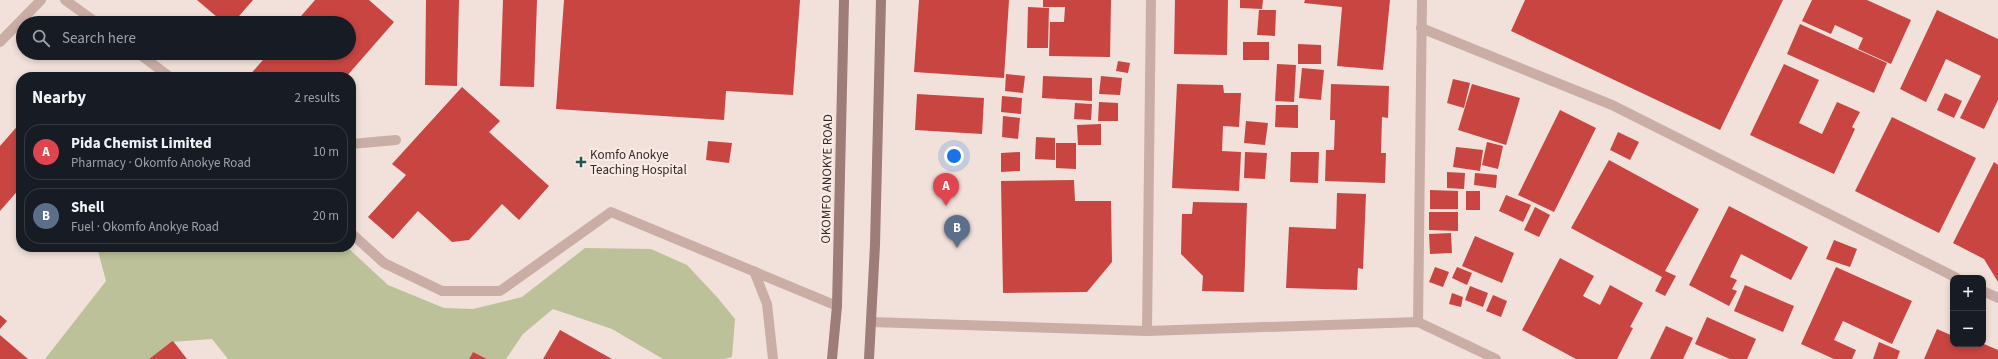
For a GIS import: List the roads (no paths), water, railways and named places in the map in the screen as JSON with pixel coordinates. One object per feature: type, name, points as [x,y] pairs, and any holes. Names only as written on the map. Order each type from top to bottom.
[{"type":"main road","name":"OKOMFO ANOKYE ROAD","points":[[832,359],[837,306],[844,0]]},
{"type":"main road","points":[[869,359],[881,0]]},
{"type":"street","points":[[25,16],[41,0]]},
{"type":"street","points":[[65,0],[87,16]]},
{"type":"street","points":[[1147,331],[1151,0]]},
{"type":"street","points":[[1418,322],[1422,0]]},
{"type":"street","points":[[0,42],[16,26]]},
{"type":"street","points":[[1421,28],[1612,105],[1952,275]]},
{"type":"street","points":[[147,60],[163,72]]},
{"type":"street","points":[[356,144],[396,140]]},
{"type":"street","points":[[356,238],[384,263],[442,291],[500,291],[611,212],[837,306]]},
{"type":"street","points":[[754,272],[767,304],[773,359]]},
{"type":"street","points":[[1986,292],[1998,298]]},
{"type":"street","points":[[871,322],[1147,331],[1418,322],[1496,359]]},
{"type":"place","name":"Komfo Anokye Teaching Hospital","points":[[581,162]]},
{"type":"place","name":"Pida Chemist Limited","points":[[946,206]]},
{"type":"place","name":"Shell","points":[[957,248]]}]
